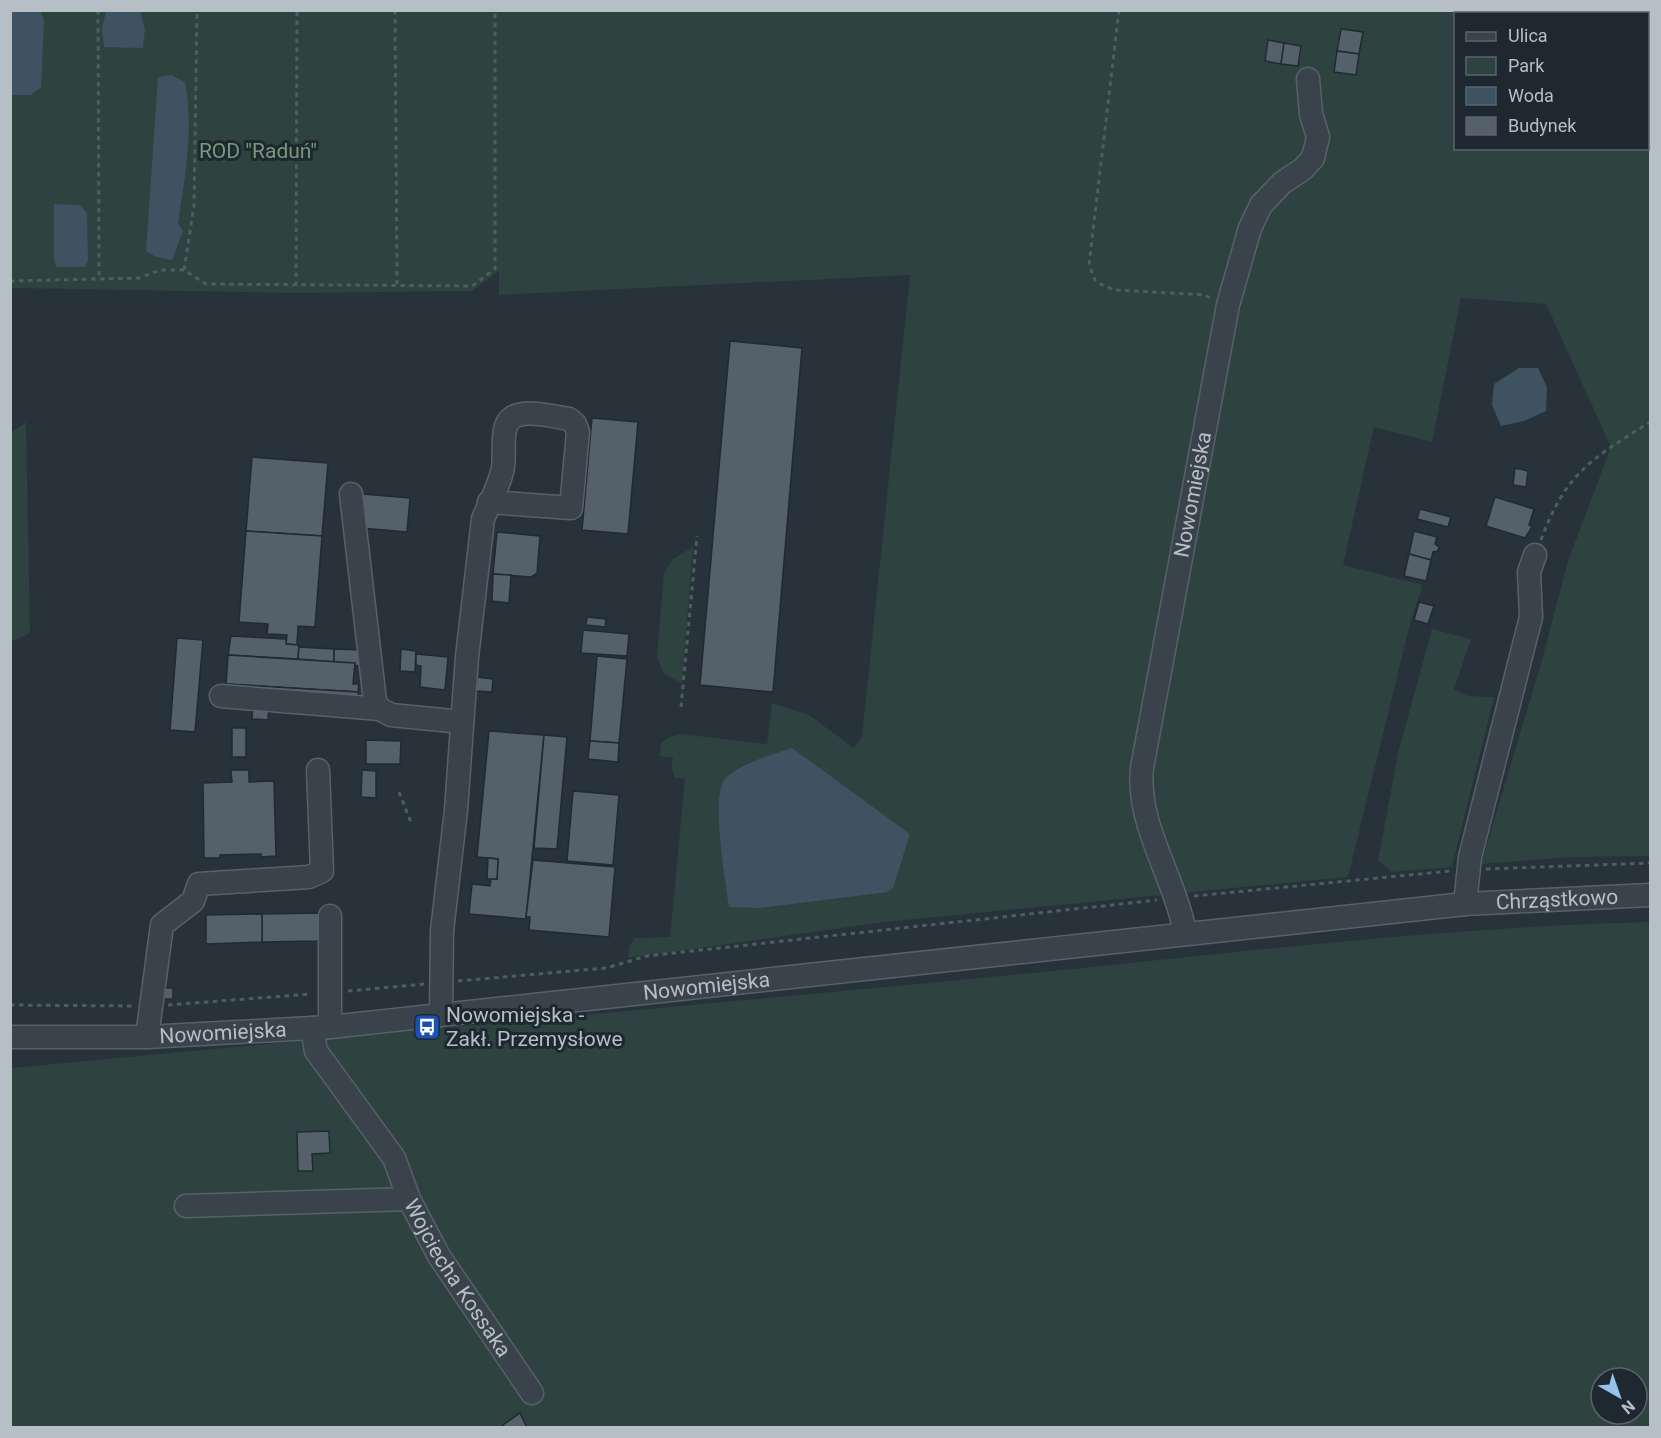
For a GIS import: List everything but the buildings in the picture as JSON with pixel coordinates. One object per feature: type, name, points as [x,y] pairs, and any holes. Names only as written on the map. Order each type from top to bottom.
[{"type":"street","name":"Nowomiejska","points":[[1185,933],[1177,898],[1147,821],[1141,782],[1228,305],[1250,228],[1261,205],[1282,183],[1303,170],[1313,158],[1318,137],[1311,114],[1308,79]]},
{"type":"street","points":[[441,1015],[440,982],[462,722],[483,519],[489,502],[502,472],[506,425],[514,416],[525,413],[570,419],[575,424],[578,432],[571,508],[489,502]]},
{"type":"street","points":[[351,494],[375,701],[380,709]]},
{"type":"street","points":[[1465,904],[1469,869],[1531,617],[1529,572],[1535,555]]},
{"type":"street","points":[[221,696],[380,709],[391,715],[462,722]]},
{"type":"street","points":[[147,1037],[153,1006],[162,925],[194,901],[199,884],[309,877],[322,871],[318,770]]},
{"type":"street","name":"Chrząstkowo","points":[[1465,904],[1650,895]]},
{"type":"street","name":"Nowomiejska","points":[[10,1037],[147,1037],[321,1027],[1465,904]]},
{"type":"street","points":[[330,916],[330,993],[316,1051],[394,1158],[409,1199]]},
{"type":"street","name":"Wojciecha Kossaka","points":[[186,1206],[409,1199],[439,1256],[532,1393]]},
{"type":"path","points":[[98,10],[99,278]]},
{"type":"path","points":[[184,270],[194,206],[197,10]]},
{"type":"path","points":[[296,286],[297,10]]},
{"type":"path","points":[[395,10],[397,284]]},
{"type":"path","points":[[10,281],[139,278],[160,270],[184,270],[206,284],[472,286],[495,269],[495,10]]},
{"type":"path","points":[[1119,10],[1089,265],[1096,282],[1114,290],[1204,295],[1228,305]]},
{"type":"path","points":[[1535,555],[1551,512],[1568,484],[1592,459],[1650,422]]},
{"type":"path","points":[[681,707],[697,536]]},
{"type":"path","points":[[399,792],[412,825]]},
{"type":"path","points":[[10,1005],[153,1006],[330,993],[606,968],[647,956],[1177,898],[1469,869],[1650,863]]},
{"type":"green space","name":"ROD \"Raduń\"","points":[[11,11],[1650,11],[1650,856],[1572,857],[1481,864],[1540,667],[1568,561],[1611,447],[1546,304],[1461,298],[1432,442],[1374,427],[1343,565],[1423,585],[1411,620],[1348,877],[884,922],[628,958],[629,946],[635,938],[670,937],[685,779],[674,778],[674,771],[671,771],[673,758],[660,756],[661,743],[669,737],[681,734],[767,744],[772,703],[809,715],[854,748],[862,736],[910,275],[499,295],[499,271],[472,291],[296,293],[11,288]]},
{"type":"green space","points":[[26,422],[30,633],[11,642],[11,433]]},
{"type":"green space","points":[[693,547],[682,683],[664,674],[657,657],[664,573],[673,559]]},
{"type":"green space","points":[[1432,629],[1471,639],[1454,689],[1468,696],[1494,697],[1452,867],[1392,872],[1378,860],[1399,749]]},
{"type":"green space","points":[[1650,922],[1650,1427],[11,1428],[11,1068],[1485,930]]},
{"type":"water","points":[[11,11],[40,11],[44,20],[41,88],[30,95],[11,95]]},
{"type":"water","points":[[106,11],[140,11],[145,29],[143,48],[104,47],[102,28]]},
{"type":"water","points":[[171,75],[185,82],[189,117],[189,135],[178,224],[183,231],[172,260],[156,257],[146,251],[158,77]]},
{"type":"water","points":[[54,204],[80,205],[87,213],[88,260],[85,267],[56,267]]},
{"type":"water","points":[[1519,368],[1538,368],[1547,387],[1546,411],[1524,421],[1501,426],[1492,405],[1494,384]]},
{"type":"water","points":[[792,748],[910,834],[893,888],[888,892],[759,908],[729,907],[720,840],[721,788],[725,779],[738,769]]},
{"type":"place","name":"Nowomiejska - Zakł. Przemysłowe","points":[[427,1027]]}]
